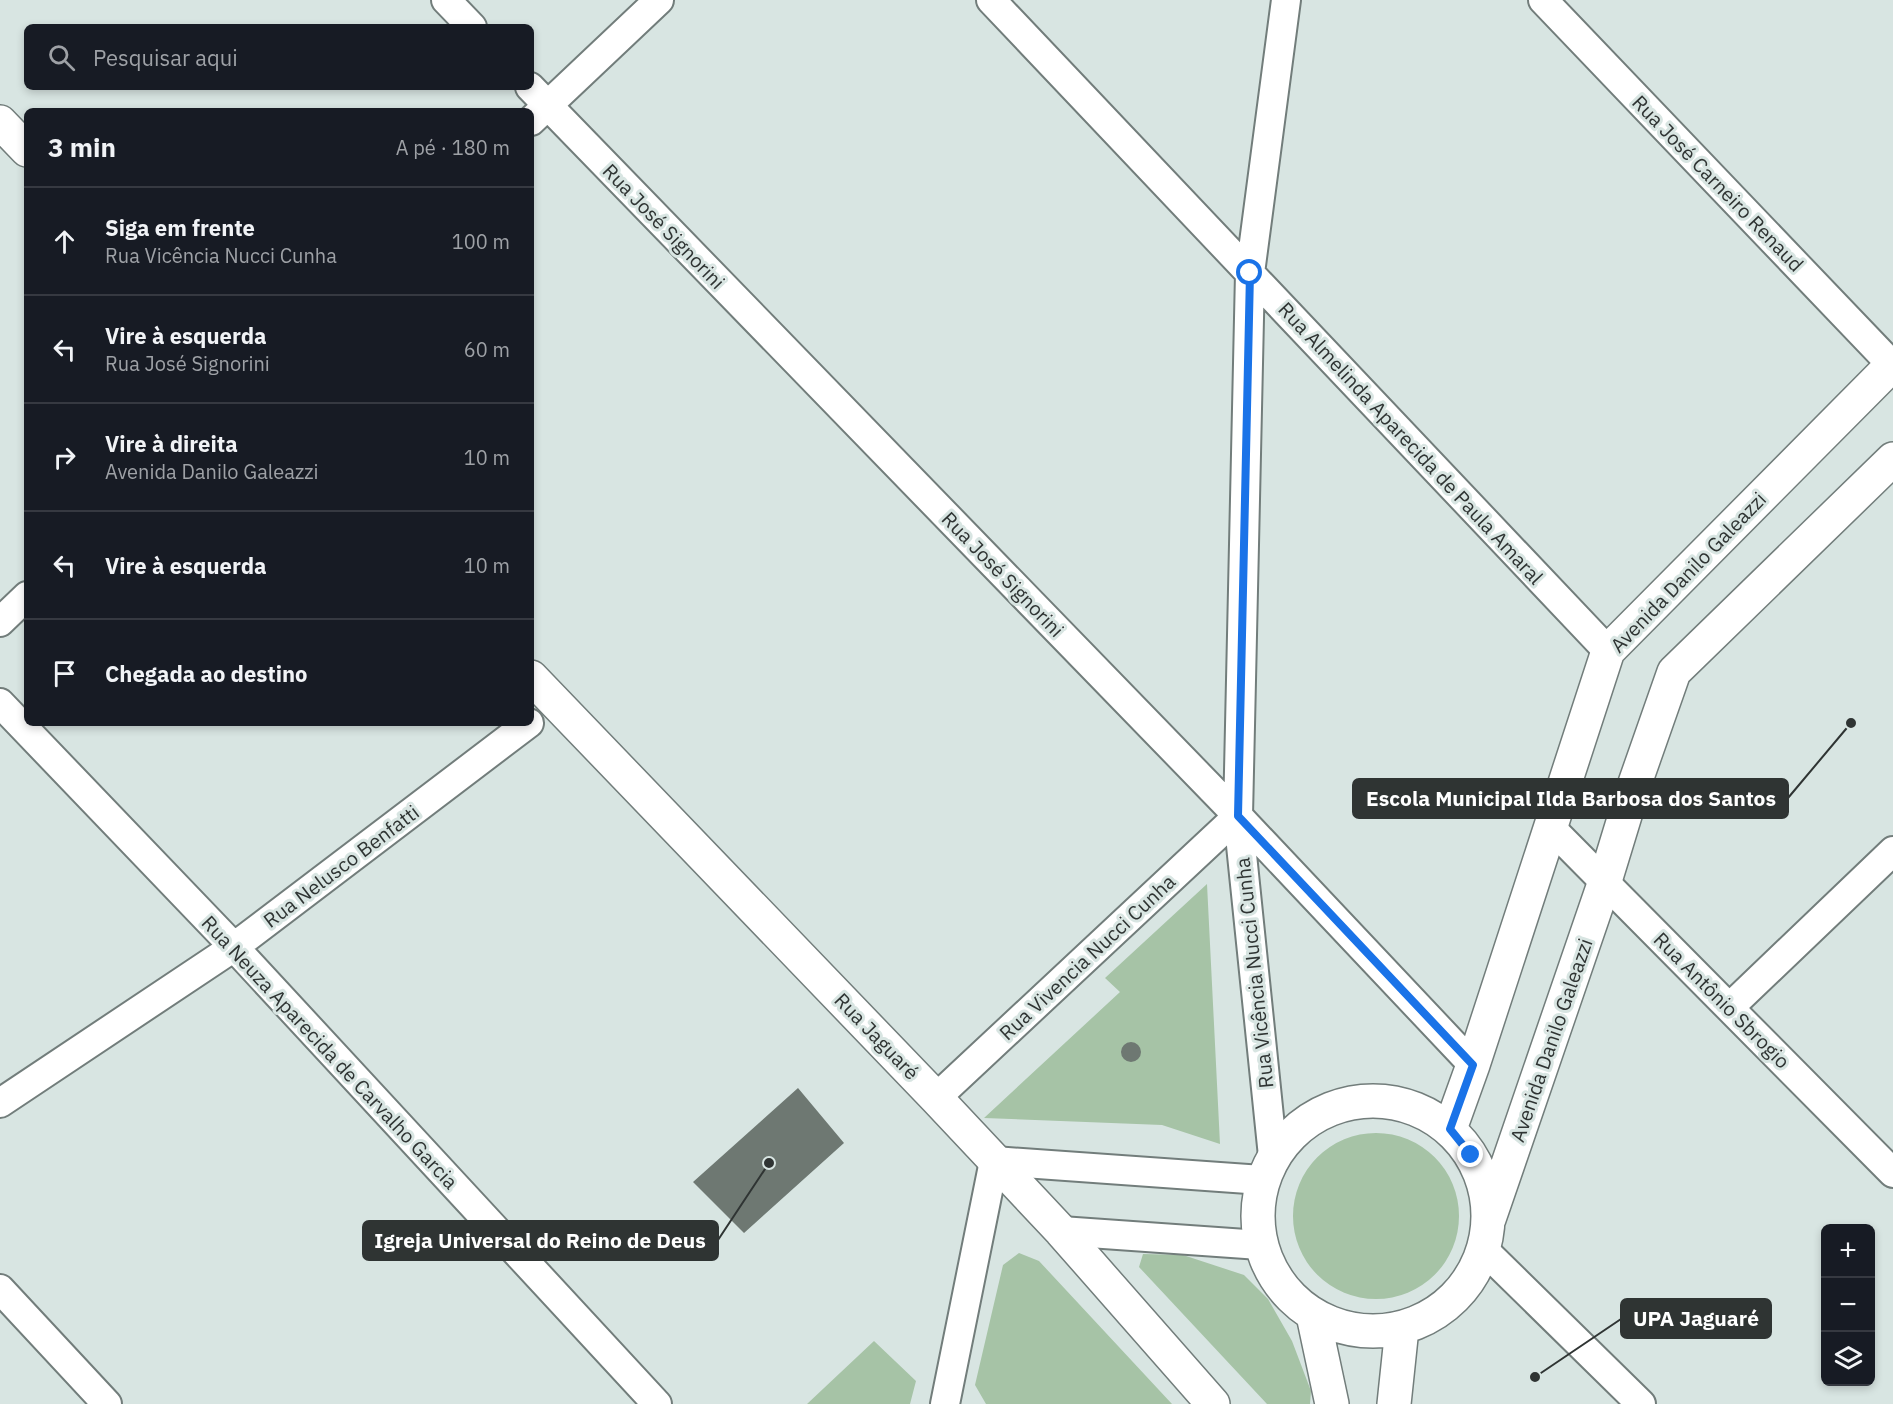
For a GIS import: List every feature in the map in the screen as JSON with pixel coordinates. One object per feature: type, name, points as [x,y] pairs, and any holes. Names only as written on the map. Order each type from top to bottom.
[{"type":"main road","points":[[0,122],[24,147]]},
{"type":"main road","name":"Avenida Danilo Galeazzi","points":[[1450,1129],[1608,651],[1893,365]]},
{"type":"main road","name":"Avenida Danilo Galeazzi","points":[[1402,1328],[1438,1312],[1466,1285],[1487,1235],[1605,881],[1634,786],[1674,672],[1893,459]]},
{"type":"main road","name":"Rua Jaguaré","points":[[534,692],[539,716],[936,1098],[1061,1231],[1213,1404]]},
{"type":"main road","points":[[1394,1404],[1402,1328],[1356,1330],[1313,1315],[1280,1286],[1260,1245],[1256,1213],[1268,1168],[1308,1120],[1354,1102],[1405,1105],[1450,1129],[1471,1155],[1485,1185],[1487,1235]]},
{"type":"main road","points":[[1313,1315],[1332,1404]]},
{"type":"street","points":[[446,0],[469,24]]},
{"type":"street","points":[[536,104],[659,0]]},
{"type":"street","name":"Rua Almelinda Aparecida de Paula Amaral","points":[[992,0],[1608,651]]},
{"type":"street","name":"Rua Vicência Nucci Cunha","points":[[1268,1168],[1238,816],[1250,273],[1286,0]]},
{"type":"street","name":"Rua José Carneiro Renaud","points":[[1543,0],[1893,365]]},
{"type":"street","name":"Rua José Signorini","points":[[536,104],[1238,816],[1473,1065]]},
{"type":"street","points":[[0,622],[24,599]]},
{"type":"street","name":"Rua Neuza Aparecida de Carvalho Garcia","points":[[0,703],[234,947],[657,1404]]},
{"type":"street","name":"Rua Nelusco Benfatti","points":[[0,1103],[234,947],[526,726]]},
{"type":"street","name":"Rua Vivencia Nucci Cunha","points":[[936,1098],[1238,816]]},
{"type":"street","name":"Rua Antônio Sbrogio","points":[[1551,828],[1893,1173]]},
{"type":"street","points":[[1730,1007],[1893,851]]},
{"type":"street","points":[[945,1404],[994,1161],[1268,1168]]},
{"type":"street","points":[[1061,1231],[1260,1245]]},
{"type":"street","points":[[1487,1235],[1641,1404]]},
{"type":"street","points":[[0,1289],[107,1404]]},
{"type":"green space","points":[[1207,884],[1220,1144],[1162,1125],[984,1118],[1120,992],[1105,978]]},
{"type":"green space","points":[[1376,1133],[1408,1139],[1435,1157],[1453,1184],[1459,1216],[1453,1248],[1435,1275],[1408,1293],[1376,1299],[1344,1293],[1317,1275],[1299,1248],[1293,1216],[1299,1184],[1317,1157],[1344,1139]]},
{"type":"green space","points":[[1019,1253],[1039,1261],[1172,1404],[986,1404],[975,1385],[1003,1265]]},
{"type":"green space","points":[[1143,1254],[1183,1255],[1244,1275],[1268,1299],[1292,1341],[1311,1391],[1310,1404],[1267,1404],[1139,1267]]},
{"type":"green space","points":[[874,1341],[916,1381],[910,1404],[807,1404]]},
{"type":"building","points":[[1131,1042],[1138,1045],[1141,1052],[1138,1059],[1131,1062],[1124,1059],[1121,1052],[1124,1045]]},
{"type":"building","points":[[798,1088],[844,1143],[744,1233],[693,1182]]},
{"type":"place","name":"Escola Municipal Ilda Barbosa dos Santos","points":[[1851,723]]},
{"type":"place","name":"Igreja Universal do Reino de Deus","points":[[769,1163]]},
{"type":"place","name":"UPA Jaguaré","points":[[1535,1377]]},
{"type":"route","points":[[1250,273],[1238,816],[1473,1065],[1450,1129],[1471,1155]]}]
